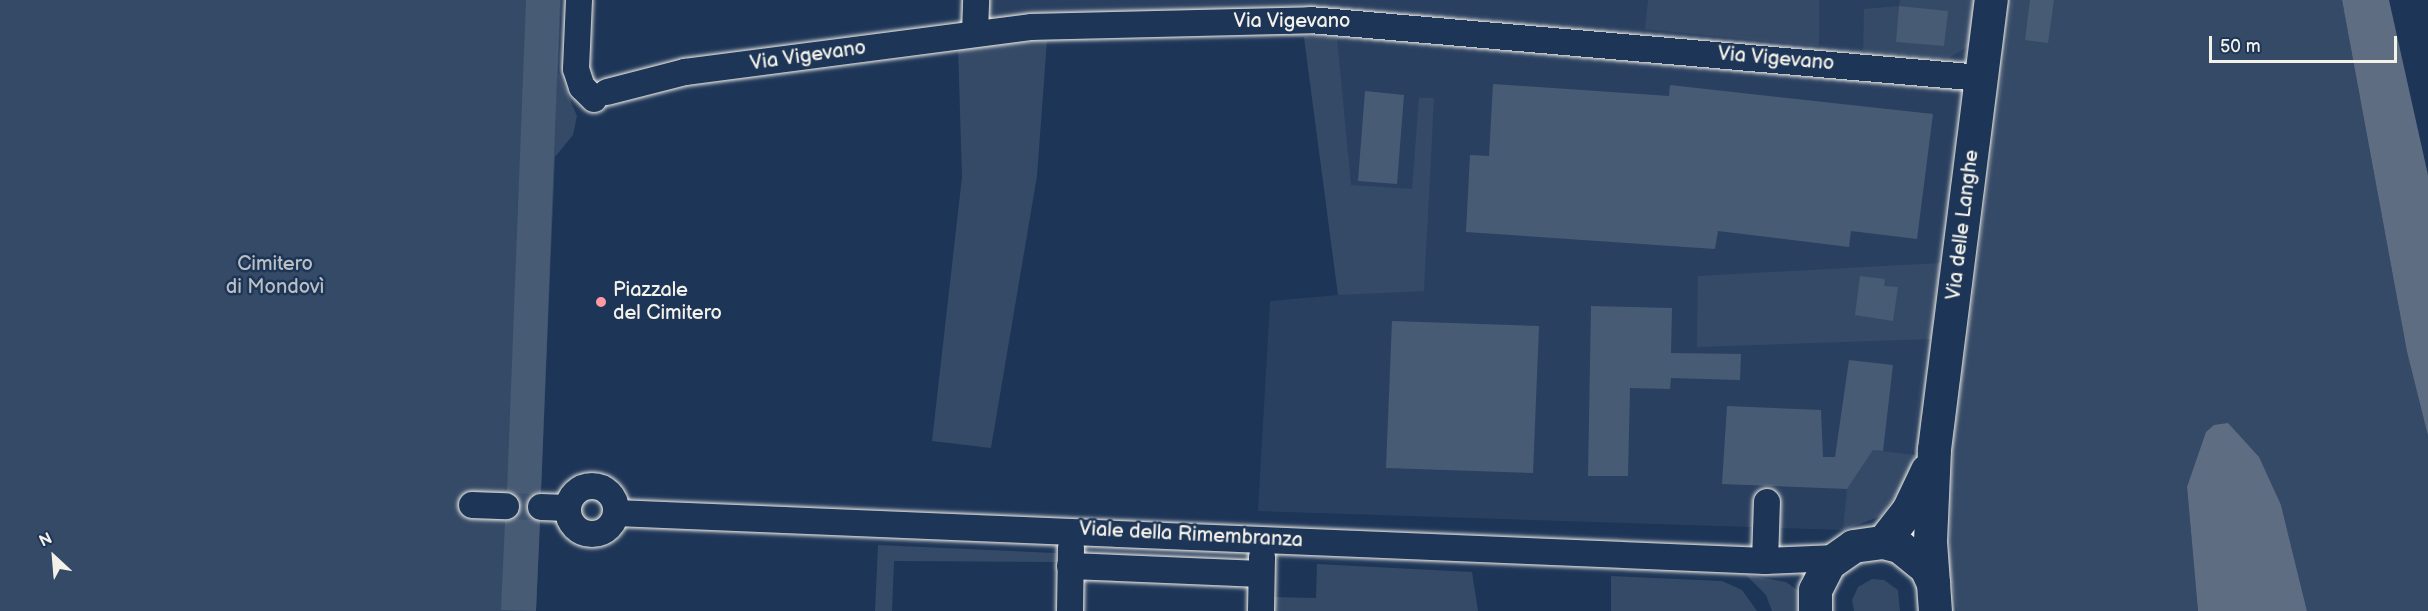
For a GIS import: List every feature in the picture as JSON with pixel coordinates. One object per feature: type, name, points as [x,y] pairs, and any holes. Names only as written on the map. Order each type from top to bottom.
[{"type":"main road","name":"Via delle Langhe","points":[[1936,601],[1930,541],[1934,449],[1991,0]]},
{"type":"main road","name":"Via delle Langhe","points":[[1934,449],[1908,510],[1883,542],[1914,555],[1936,601]]},
{"type":"main road","points":[[1815,601],[1820,576],[1836,558],[1853,546],[1883,542]]},
{"type":"street","name":"Via Vigevano","points":[[579,0],[576,69],[582,87],[600,96],[685,72],[975,33],[1116,22],[1345,21],[1981,78]]},
{"type":"street","points":[[975,33],[976,0]]},
{"type":"street","points":[[594,486],[611,495],[616,513],[608,529],[590,535],[573,526],[567,508],[576,492],[594,486]]},
{"type":"street","points":[[1765,561],[1767,502]]},
{"type":"street","points":[[472,505],[506,506]]},
{"type":"street","points":[[541,507],[567,508]]},
{"type":"street","name":"Viale della Rimembranza","points":[[616,513],[1071,530],[1765,561]]},
{"type":"street","points":[[1070,611],[1071,530]]},
{"type":"street","points":[[1261,611],[1262,538]]},
{"type":"street","points":[[1765,561],[1836,558]]},
{"type":"street","points":[[1765,561],[1797,572],[1815,601]]},
{"type":"street","points":[[1070,566],[1262,574]]},
{"type":"shaded area","points":[[961,0],[1974,0],[1910,469],[1881,516],[1843,530],[1258,511],[1270,301],[1338,295],[1304,37],[1169,33],[958,47]]},
{"type":"shaded area","points":[[2342,0],[2389,0],[2428,175],[2428,436],[2407,352]]},
{"type":"shaded area","points":[[2228,423],[2259,457],[2281,505],[2307,611],[2198,611],[2187,487],[2206,432],[2214,425]]},
{"type":"green space","name":"Cimitero di Mondovì","points":[[0,0],[561,0],[558,72],[577,116],[573,135],[555,157],[536,611],[0,611]]},
{"type":"green space","points":[[1648,0],[1819,0],[1819,46],[1645,29]]},
{"type":"green space","points":[[1900,0],[1974,0],[1969,46],[1947,59],[1863,51],[1864,9],[1899,6]]},
{"type":"green space","points":[[2012,0],[2342,0],[2407,352],[2428,436],[2428,611],[2307,611],[2281,505],[2187,487],[2198,611],[1957,611],[1949,564],[1953,445]]},
{"type":"green space","points":[[1304,37],[1337,38],[1351,185],[1412,189],[1419,98],[1434,98],[1424,291],[1338,295]]},
{"type":"green space","points":[[1047,41],[1037,176],[991,448],[932,441],[962,177],[958,47]]},
{"type":"green space","points":[[1940,263],[1931,339],[1697,347],[1698,276]]},
{"type":"green space","points":[[1873,450],[1915,455],[1903,486],[1881,516],[1843,530],[1847,489]]},
{"type":"green space","points":[[878,545],[1056,553],[1056,562],[894,561],[892,611],[875,611]]},
{"type":"green space","points":[[1317,564],[1472,572],[1478,611],[1273,611],[1274,597],[1316,598]]},
{"type":"green space","points":[[1746,575],[1786,582],[1800,592],[1801,608],[1798,611],[1772,611],[1766,595]]},
{"type":"green space","points":[[1611,576],[1722,581],[1742,590],[1757,611],[1611,611]]},
{"type":"green space","points":[[1872,579],[1884,580],[1898,590],[1900,611],[1854,611],[1852,600],[1858,587]]},
{"type":"building","points":[[526,0],[560,0],[541,492],[534,494],[526,506],[528,514],[540,522],[536,611],[501,610],[505,521],[514,519],[521,507],[519,498],[507,491]]},
{"type":"building","points":[[2030,0],[2054,0],[2048,43],[2025,40]]},
{"type":"building","points":[[1899,6],[1948,11],[1944,46],[1896,42]]},
{"type":"building","points":[[1493,84],[1669,96],[1670,85],[1933,114],[1917,239],[1851,231],[1849,247],[1718,231],[1715,249],[1466,232],[1470,155],[1489,156]]},
{"type":"building","points":[[1365,91],[1404,95],[1397,184],[1358,181]]},
{"type":"building","points":[[1860,276],[1885,279],[1884,286],[1898,287],[1893,321],[1855,315]]},
{"type":"building","points":[[1591,306],[1672,308],[1671,353],[1741,354],[1740,380],[1671,378],[1670,389],[1630,388],[1628,476],[1588,476]]},
{"type":"building","points":[[1392,321],[1539,326],[1533,473],[1386,468]]},
{"type":"building","points":[[1849,360],[1893,365],[1883,451],[1873,450],[1847,489],[1722,484],[1727,406],[1821,410],[1823,457],[1835,457]]},
{"type":"tunnel","points":[[506,506],[541,507]]},
{"type":"place","name":"Piazzale del Cimitero","points":[[601,302]]}]
